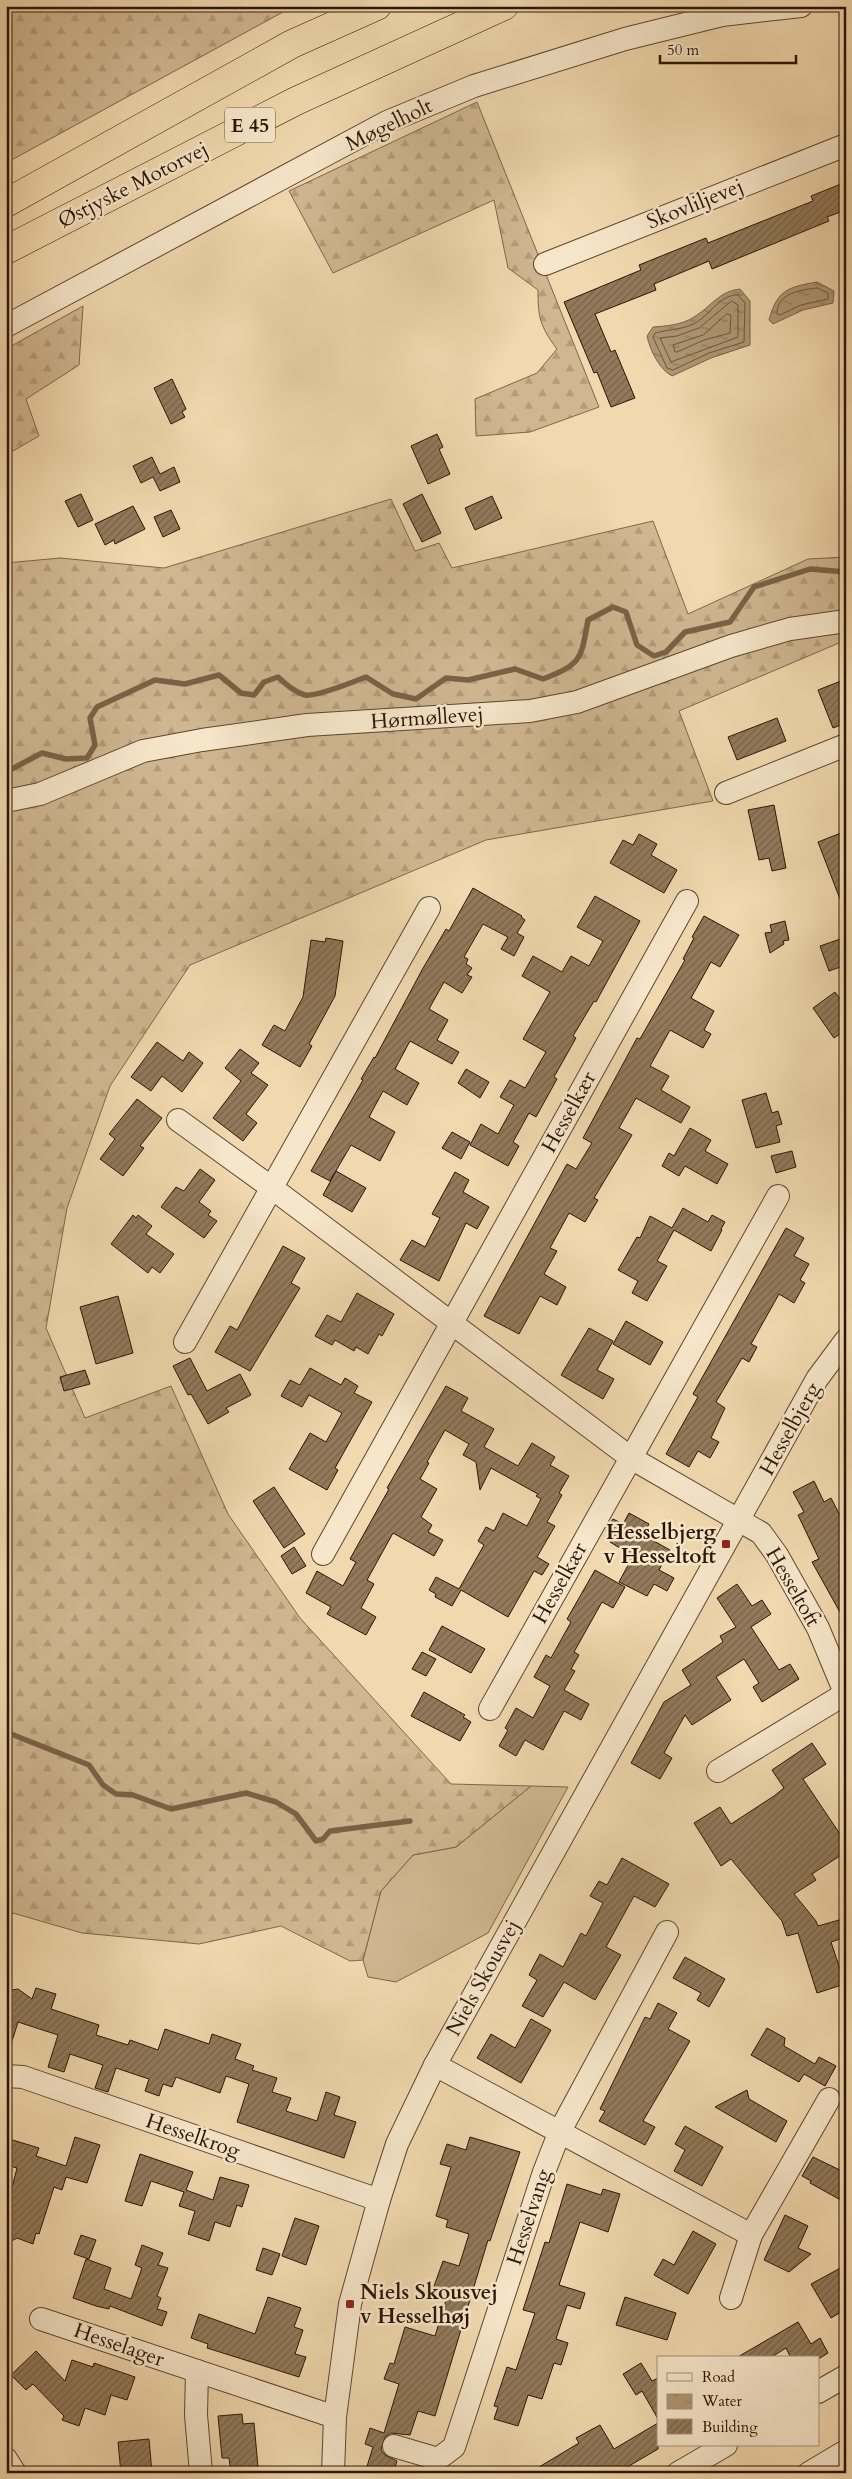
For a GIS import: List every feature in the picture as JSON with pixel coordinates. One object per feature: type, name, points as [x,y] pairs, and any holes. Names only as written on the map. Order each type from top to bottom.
[{"type":"highway","points":[[292,44],[322,16],[341,6]]},
{"type":"highway","name":"Østjyske Motorvej","points":[[6,203],[292,44],[377,6]]},
{"type":"highway","name":"Østjyske Motorvej","points":[[6,250],[296,102],[503,7]]},
{"type":"street","name":"Møgelholt","points":[[6,326],[387,122],[474,86],[625,39],[722,15],[802,6]]},
{"type":"street","name":"Skovliljevej","points":[[545,264],[846,145]]},
{"type":"street","name":"Hørmøllevej","points":[[6,801],[40,794],[143,752],[202,740],[307,725],[530,711],[577,702],[731,646],[790,629],[846,621]]},
{"type":"street","points":[[726,793],[846,745]]},
{"type":"street","name":"Hesselkær","points":[[323,1554],[687,901]]},
{"type":"street","points":[[185,1342],[428,908]]},
{"type":"street","points":[[178,1120],[272,1188],[631,1458],[739,1520]]},
{"type":"street","name":"Hesselkær","points":[[490,1709],[778,1196]]},
{"type":"street","name":"Hesselbjerg","points":[[739,1520],[817,1379],[846,1340]]},
{"type":"street","name":"Hesseltoft","points":[[718,1771],[845,1695],[818,1628],[777,1555],[761,1533],[739,1520]]},
{"type":"street","name":"Niels Skousvej","points":[[333,2473],[335,2418],[350,2304],[397,2144],[435,2065],[739,1520]]},
{"type":"street","name":"Hesselvang","points":[[394,2446],[438,2459],[454,2447],[544,2172],[560,2131],[667,1932]]},
{"type":"street","points":[[435,2065],[750,2235]]},
{"type":"street","name":"Hesselkrog","points":[[6,2076],[23,2077],[379,2200]]},
{"type":"street","points":[[730,2298],[750,2235],[829,2099]]},
{"type":"street","name":"Hesselager","points":[[42,2319],[335,2418]]},
{"type":"street","points":[[197,2371],[196,2415],[201,2473]]},
{"type":"street","points":[[820,2391],[846,2376]]},
{"type":"street","points":[[683,2472],[724,2446]]},
{"type":"street","points":[[809,2473],[846,2451]]},
{"type":"street","points":[[6,2459],[14,2473]]},
{"type":"green space","points":[[6,6],[294,6],[6,163]]},
{"type":"green space","points":[[477,102],[599,407],[530,432],[476,436],[475,399],[537,373],[557,349],[541,321],[538,290],[508,268],[494,200],[333,273],[289,191]]},
{"type":"green space","points":[[83,306],[79,365],[26,399],[39,436],[6,455],[6,349]]},
{"type":"green space","points":[[391,499],[415,551],[439,543],[452,568],[653,521],[688,614],[808,559],[846,557],[846,640],[679,711],[713,801],[486,840],[190,965],[110,1086],[67,1208],[46,1328],[85,1418],[171,1386],[228,1514],[300,1618],[451,1784],[531,1786],[456,1847],[413,1855],[381,1891],[363,1960],[350,1961],[281,1926],[199,1944],[82,1933],[6,1911],[6,563],[60,558],[164,568]]},
{"type":"green space","points":[[531,1786],[568,1787],[488,1933],[396,1982],[368,1977],[363,1960],[381,1891],[413,1855],[456,1847]]},
{"type":"water","points":[[817,282],[834,291],[833,303],[803,310],[773,324],[769,320],[776,302],[785,292],[791,288]]},
{"type":"water","points":[[740,289],[750,301],[750,345],[711,358],[672,376],[667,373],[656,359],[648,341],[647,336],[653,327],[674,325],[689,320],[721,296]]},
{"type":"building","points":[[846,182],[846,210],[827,217],[829,221],[712,269],[709,261],[654,284],[656,290],[595,314],[611,352],[615,350],[635,398],[611,407],[597,372],[594,373],[564,302],[641,270],[639,265],[706,238],[708,243],[813,201],[811,196]]},
{"type":"building","points":[[172,379],[186,409],[182,412],[185,417],[171,424],[154,388]]},
{"type":"building","points":[[437,434],[443,447],[439,449],[450,474],[428,484],[411,446]]},
{"type":"building","points":[[152,457],[160,474],[174,467],[180,482],[160,491],[153,477],[141,483],[133,466]]},
{"type":"building","points":[[81,494],[93,520],[78,527],[65,501]]},
{"type":"building","points":[[422,494],[441,533],[422,542],[403,504]]},
{"type":"building","points":[[492,496],[502,518],[475,530],[465,508]]},
{"type":"building","points":[[133,506],[145,529],[115,544],[114,540],[105,545],[95,524]]},
{"type":"building","points":[[171,510],[180,529],[163,537],[154,517]]},
{"type":"building","points":[[846,679],[846,723],[833,728],[818,690]]},
{"type":"building","points":[[777,718],[786,741],[737,760],[728,737]]},
{"type":"building","points":[[774,805],[786,868],[772,871],[769,858],[759,860],[748,810]]},
{"type":"building","points":[[846,831],[846,912],[845,912],[818,842]]},
{"type":"building","points":[[639,834],[657,844],[651,855],[677,870],[664,893],[610,863],[623,840],[633,845]]},
{"type":"building","points":[[473,888],[522,916],[525,920],[517,933],[524,937],[514,956],[501,949],[508,937],[483,924],[464,957],[468,959],[466,964],[472,968],[467,975],[472,977],[462,993],[444,982],[429,1009],[448,1020],[437,1040],[459,1052],[452,1064],[410,1041],[395,1069],[419,1083],[407,1105],[383,1091],[369,1117],[395,1132],[380,1161],[351,1145],[330,1181],[311,1171],[363,1080],[361,1079],[375,1058],[422,970],[446,929],[449,931]]},
{"type":"building","points":[[595,896],[640,921],[596,1002],[594,1001],[573,1036],[576,1038],[554,1077],[557,1079],[536,1117],[529,1113],[513,1142],[519,1146],[508,1166],[470,1145],[481,1124],[498,1134],[514,1105],[500,1097],[510,1080],[525,1088],[546,1052],[523,1039],[550,992],[522,976],[533,956],[562,972],[571,956],[589,966],[603,941],[577,927]]},
{"type":"building","points":[[704,916],[739,935],[720,967],[711,962],[691,998],[714,1011],[704,1030],[711,1034],[703,1048],[670,1030],[650,1066],[669,1076],[661,1090],[690,1107],[681,1123],[636,1098],[619,1128],[632,1135],[594,1198],[598,1200],[585,1222],[569,1213],[550,1248],[557,1251],[544,1274],[566,1287],[557,1305],[540,1296],[519,1334],[484,1316],[567,1164],[576,1169],[592,1143],[583,1138],[637,1038],[640,1039],[685,960],[683,959],[694,938],[692,937]]},
{"type":"building","points":[[785,921],[789,940],[783,941],[784,944],[770,953],[765,933],[772,932],[770,925]]},
{"type":"building","points":[[846,937],[846,965],[829,971],[820,946]]},
{"type":"building","points":[[326,938],[343,941],[335,996],[309,1044],[312,1046],[300,1067],[262,1045],[274,1025],[285,1031],[303,997],[311,940],[325,942]]},
{"type":"building","points":[[835,992],[846,1007],[846,1030],[834,1038],[813,1008]]},
{"type":"building","points":[[157,1042],[183,1061],[189,1052],[203,1063],[182,1092],[162,1076],[151,1091],[131,1077]]},
{"type":"building","points":[[240,1049],[259,1063],[251,1073],[268,1085],[246,1114],[257,1123],[243,1141],[213,1118],[241,1081],[225,1068]]},
{"type":"building","points":[[466,1069],[489,1082],[480,1098],[458,1083]]},
{"type":"building","points":[[766,1093],[772,1113],[778,1111],[782,1124],[776,1126],[780,1142],[756,1148],[742,1100]]},
{"type":"building","points":[[137,1099],[162,1118],[140,1146],[144,1148],[123,1176],[100,1159],[115,1139],[109,1134]]},
{"type":"building","points":[[690,1128],[711,1140],[705,1151],[728,1164],[717,1184],[685,1166],[679,1176],[662,1166],[669,1153],[674,1156]]},
{"type":"building","points":[[452,1132],[470,1142],[461,1159],[442,1148]]},
{"type":"building","points":[[792,1151],[796,1167],[776,1173],[771,1156]]},
{"type":"building","points":[[200,1169],[215,1180],[199,1202],[211,1211],[208,1215],[217,1221],[204,1238],[161,1207],[176,1187],[184,1191]]},
{"type":"building","points":[[336,1171],[366,1188],[352,1212],[323,1195]]},
{"type":"building","points":[[455,1172],[469,1180],[463,1192],[489,1207],[477,1229],[466,1223],[439,1281],[400,1260],[412,1240],[425,1247],[440,1218],[432,1214]]},
{"type":"building","points":[[683,1208],[708,1222],[712,1215],[725,1222],[722,1230],[711,1251],[674,1230],[657,1261],[667,1266],[647,1301],[632,1293],[638,1281],[618,1270],[637,1237],[640,1238],[650,1216],[672,1228]]},
{"type":"building","points":[[133,1215],[136,1218],[138,1215],[152,1226],[146,1234],[174,1254],[160,1273],[152,1267],[148,1273],[111,1244]]},
{"type":"building","points":[[786,1228],[804,1238],[794,1256],[809,1264],[800,1280],[805,1283],[794,1303],[779,1294],[751,1344],[757,1347],[749,1362],[742,1358],[716,1402],[725,1408],[711,1438],[719,1442],[710,1458],[698,1451],[689,1467],[666,1454],[698,1397],[693,1394]]},
{"type":"building","points":[[283,1246],[305,1258],[291,1283],[300,1288],[250,1371],[215,1352],[230,1326],[237,1330]]},
{"type":"building","points":[[357,1293],[394,1314],[382,1336],[379,1334],[368,1354],[356,1347],[354,1351],[335,1340],[332,1345],[315,1336],[327,1315],[341,1322]]},
{"type":"building","points":[[118,1296],[133,1353],[96,1364],[80,1307]]},
{"type":"building","points":[[626,1321],[663,1342],[650,1365],[613,1344]]},
{"type":"building","points":[[589,1328],[613,1341],[597,1370],[614,1379],[603,1399],[561,1375]]},
{"type":"building","points":[[190,1358],[207,1391],[240,1374],[251,1395],[226,1408],[229,1412],[208,1424],[191,1394],[188,1395],[173,1366]]},
{"type":"building","points":[[310,1368],[341,1385],[345,1378],[358,1386],[354,1393],[372,1402],[335,1468],[338,1470],[327,1490],[289,1469],[310,1433],[326,1442],[342,1413],[309,1395],[302,1407],[281,1396],[290,1380],[300,1385]]},
{"type":"building","points":[[85,1370],[90,1384],[64,1391],[60,1377]]},
{"type":"building","points":[[446,1386],[468,1398],[461,1411],[494,1429],[484,1447],[518,1466],[532,1443],[555,1457],[550,1465],[569,1476],[559,1493],[562,1495],[547,1522],[555,1526],[537,1557],[549,1564],[542,1575],[534,1571],[508,1617],[461,1590],[452,1606],[435,1597],[436,1594],[429,1590],[436,1577],[459,1589],[484,1545],[478,1541],[486,1527],[494,1531],[503,1513],[527,1526],[541,1499],[536,1496],[538,1494],[491,1468],[480,1490],[476,1462],[463,1455],[469,1444],[445,1430],[420,1479],[437,1489],[421,1517],[432,1525],[428,1532],[443,1540],[434,1556],[393,1533],[367,1580],[374,1584],[361,1608],[376,1617],[366,1635],[327,1614],[331,1607],[306,1593],[317,1571],[343,1586],[356,1562],[350,1559],[389,1489],[387,1488]]},
{"type":"building","points":[[814,1481],[824,1502],[831,1498],[846,1527],[846,1623],[812,1562],[819,1559],[798,1515],[804,1512],[793,1492]]},
{"type":"building","points":[[274,1487],[305,1534],[284,1548],[253,1501]]},
{"type":"building","points":[[629,1513],[649,1524],[643,1535],[670,1550],[659,1570],[674,1578],[667,1591],[654,1584],[647,1596],[619,1582],[633,1556],[610,1542],[614,1535],[606,1531],[613,1519],[623,1524]]},
{"type":"building","points":[[294,1547],[306,1566],[292,1574],[281,1556]]},
{"type":"building","points":[[595,1570],[625,1587],[613,1608],[602,1602],[574,1652],[579,1655],[571,1669],[575,1671],[564,1690],[589,1704],[581,1720],[564,1711],[543,1750],[525,1740],[516,1756],[499,1746],[508,1730],[505,1728],[516,1708],[533,1718],[550,1686],[534,1677],[546,1655],[551,1658],[571,1622],[567,1619]]},
{"type":"building","points":[[737,1584],[752,1606],[762,1600],[771,1614],[751,1627],[779,1670],[790,1664],[799,1679],[762,1702],[753,1687],[759,1683],[744,1659],[716,1677],[731,1700],[692,1725],[685,1715],[664,1753],[672,1758],[660,1779],[631,1763],[664,1702],[691,1685],[682,1670],[723,1642],[720,1636],[736,1627],[717,1598]]},
{"type":"building","points":[[442,1626],[485,1649],[471,1673],[429,1650]]},
{"type":"building","points":[[422,1652],[436,1659],[426,1676],[412,1669]]},
{"type":"building","points":[[424,1692],[465,1715],[463,1717],[471,1722],[460,1741],[411,1716]]},
{"type":"building","points":[[812,1743],[826,1764],[803,1779],[846,1843],[846,1852],[812,1874],[816,1880],[794,1894],[818,1926],[846,1918],[846,1937],[831,1942],[845,1984],[817,1993],[798,1933],[787,1936],[782,1921],[731,1859],[721,1866],[694,1823],[720,1807],[731,1824],[774,1796],[784,1788],[772,1770]]},
{"type":"building","points":[[622,1858],[669,1884],[655,1907],[634,1896],[606,1947],[621,1955],[595,2000],[564,1982],[543,2017],[522,2006],[537,1980],[529,1975],[540,1954],[563,1967],[581,1933],[586,1936],[603,1903],[590,1896],[599,1881],[607,1885]]},
{"type":"building","points":[[685,1957],[725,1979],[709,2007],[697,2000],[701,1993],[673,1978]]},
{"type":"building","points":[[36,1988],[56,1994],[51,2009],[99,2025],[96,2035],[128,2045],[130,2040],[158,2050],[165,2029],[209,2044],[212,2034],[241,2044],[235,2059],[254,2066],[252,2070],[277,2078],[272,2092],[291,2098],[286,2111],[317,2121],[326,2092],[340,2097],[334,2115],[356,2122],[344,2158],[237,2122],[249,2084],[226,2076],[220,2093],[176,2077],[172,2087],[163,2084],[159,2096],[145,2091],[149,2079],[116,2068],[108,2092],[95,2088],[103,2065],[70,2054],[64,2072],[48,2067],[58,2035],[18,2022],[9,2051],[6,2050],[6,1991],[18,1989],[32,1999]]},
{"type":"building","points":[[658,2003],[677,2013],[668,2029],[690,2041],[643,2121],[655,2127],[645,2145],[599,2121],[605,2111],[600,2109],[645,2017],[650,2019]]},
{"type":"building","points":[[531,2019],[551,2030],[521,2083],[477,2058],[491,2034],[515,2048]]},
{"type":"building","points":[[767,2028],[785,2038],[784,2046],[815,2064],[819,2057],[836,2066],[825,2086],[804,2074],[799,2082],[751,2055]]},
{"type":"building","points":[[747,2090],[749,2099],[787,2121],[776,2142],[715,2107]]},
{"type":"building","points":[[685,2126],[723,2147],[702,2186],[674,2171],[685,2150],[675,2144]]},
{"type":"building","points":[[75,2137],[100,2145],[87,2183],[66,2177],[62,2190],[54,2187],[39,2234],[36,2233],[33,2244],[17,2238],[6,2244],[6,2211],[17,2168],[6,2165],[6,2138],[39,2148],[36,2156],[66,2166]]},
{"type":"building","points":[[470,2137],[520,2152],[490,2241],[488,2240],[435,2416],[418,2411],[410,2435],[391,2433],[385,2437],[381,2450],[385,2455],[397,2461],[393,2473],[365,2473],[373,2447],[365,2444],[370,2428],[384,2433],[399,2384],[384,2379],[390,2363],[394,2364],[405,2327],[435,2336],[447,2297],[432,2292],[443,2261],[459,2266],[469,2234],[446,2227],[448,2220],[436,2216],[451,2167],[440,2164],[447,2144],[466,2150]]},
{"type":"building","points":[[140,2154],[193,2172],[186,2190],[213,2200],[220,2177],[249,2185],[242,2207],[237,2205],[230,2227],[215,2222],[209,2241],[188,2234],[195,2211],[179,2206],[184,2192],[151,2181],[142,2206],[125,2201]]},
{"type":"building","points":[[813,2157],[846,2173],[846,2203],[810,2183],[811,2181],[802,2176]]},
{"type":"building","points":[[567,2184],[601,2195],[603,2189],[620,2194],[608,2232],[580,2222],[559,2285],[585,2293],[580,2309],[567,2305],[556,2339],[568,2343],[561,2365],[554,2363],[542,2399],[528,2395],[518,2426],[494,2419],[498,2407],[494,2406],[507,2367],[516,2370],[535,2313],[523,2310],[545,2242],[549,2243]]},
{"type":"building","points":[[785,2215],[808,2226],[798,2248],[811,2254],[789,2272],[764,2260]]},
{"type":"building","points":[[295,2218],[319,2226],[306,2265],[282,2256]]},
{"type":"building","points":[[693,2231],[716,2244],[688,2294],[654,2275],[663,2259],[674,2265]]},
{"type":"building","points":[[81,2235],[96,2240],[89,2259],[74,2254]]},
{"type":"building","points":[[142,2245],[163,2253],[158,2265],[168,2268],[157,2296],[161,2298],[157,2309],[167,2312],[162,2326],[110,2306],[109,2309],[73,2298],[86,2259],[111,2268],[104,2289],[131,2299],[142,2268],[135,2265]]},
{"type":"building","points":[[263,2248],[280,2254],[272,2275],[256,2270]]},
{"type":"building","points":[[846,2265],[846,2309],[831,2318],[811,2284]]},
{"type":"building","points":[[268,2297],[301,2308],[294,2327],[303,2330],[295,2354],[306,2357],[299,2377],[207,2348],[208,2344],[191,2338],[199,2314],[255,2334]]},
{"type":"building","points":[[625,2297],[676,2313],[667,2340],[616,2325]]},
{"type":"building","points":[[798,2322],[811,2344],[820,2338],[828,2353],[820,2358],[820,2356],[790,2356],[786,2348],[773,2356],[739,2356]]},
{"type":"building","points":[[36,2351],[65,2381],[72,2360],[93,2367],[94,2363],[135,2377],[127,2400],[111,2395],[105,2415],[85,2408],[79,2426],[62,2420],[64,2416],[33,2384],[26,2390],[11,2375]]},
{"type":"building","points":[[641,2363],[652,2381],[657,2378],[657,2417],[642,2391],[636,2395],[623,2374]]},
{"type":"building","points":[[242,2414],[243,2424],[254,2423],[258,2467],[253,2468],[253,2473],[231,2473],[229,2458],[222,2458],[218,2416]]},
{"type":"building","points":[[657,2424],[658,2449],[617,2473],[529,2473],[579,2443],[576,2438],[600,2425],[614,2449]]},
{"type":"building","points":[[149,2439],[152,2473],[121,2473],[118,2442]]},
{"type":"waterway","points":[[6,772],[42,753],[66,759],[87,758],[95,745],[90,718],[97,707],[155,680],[185,684],[219,675],[241,693],[254,695],[264,682],[278,677],[297,692],[311,695],[335,689],[366,677],[393,694],[416,699],[446,678],[468,680],[515,669],[543,679],[556,674],[566,669],[578,659],[584,644],[588,620],[613,607],[626,612],[637,645],[654,656],[666,652],[685,632],[730,622],[754,587],[810,569],[846,572]]},
{"type":"waterway","points":[[6,1732],[89,1765],[103,1785],[116,1794],[133,1795],[171,1809],[246,1793],[276,1802],[296,1814],[316,1841],[323,1839],[330,1831],[410,1821]]},
{"type":"place","name":"Hesselbjerg v Hesseltoft","points":[[726,1544]]},
{"type":"place","name":"Niels Skousvej v Hesselhøj","points":[[350,2304]]}]
